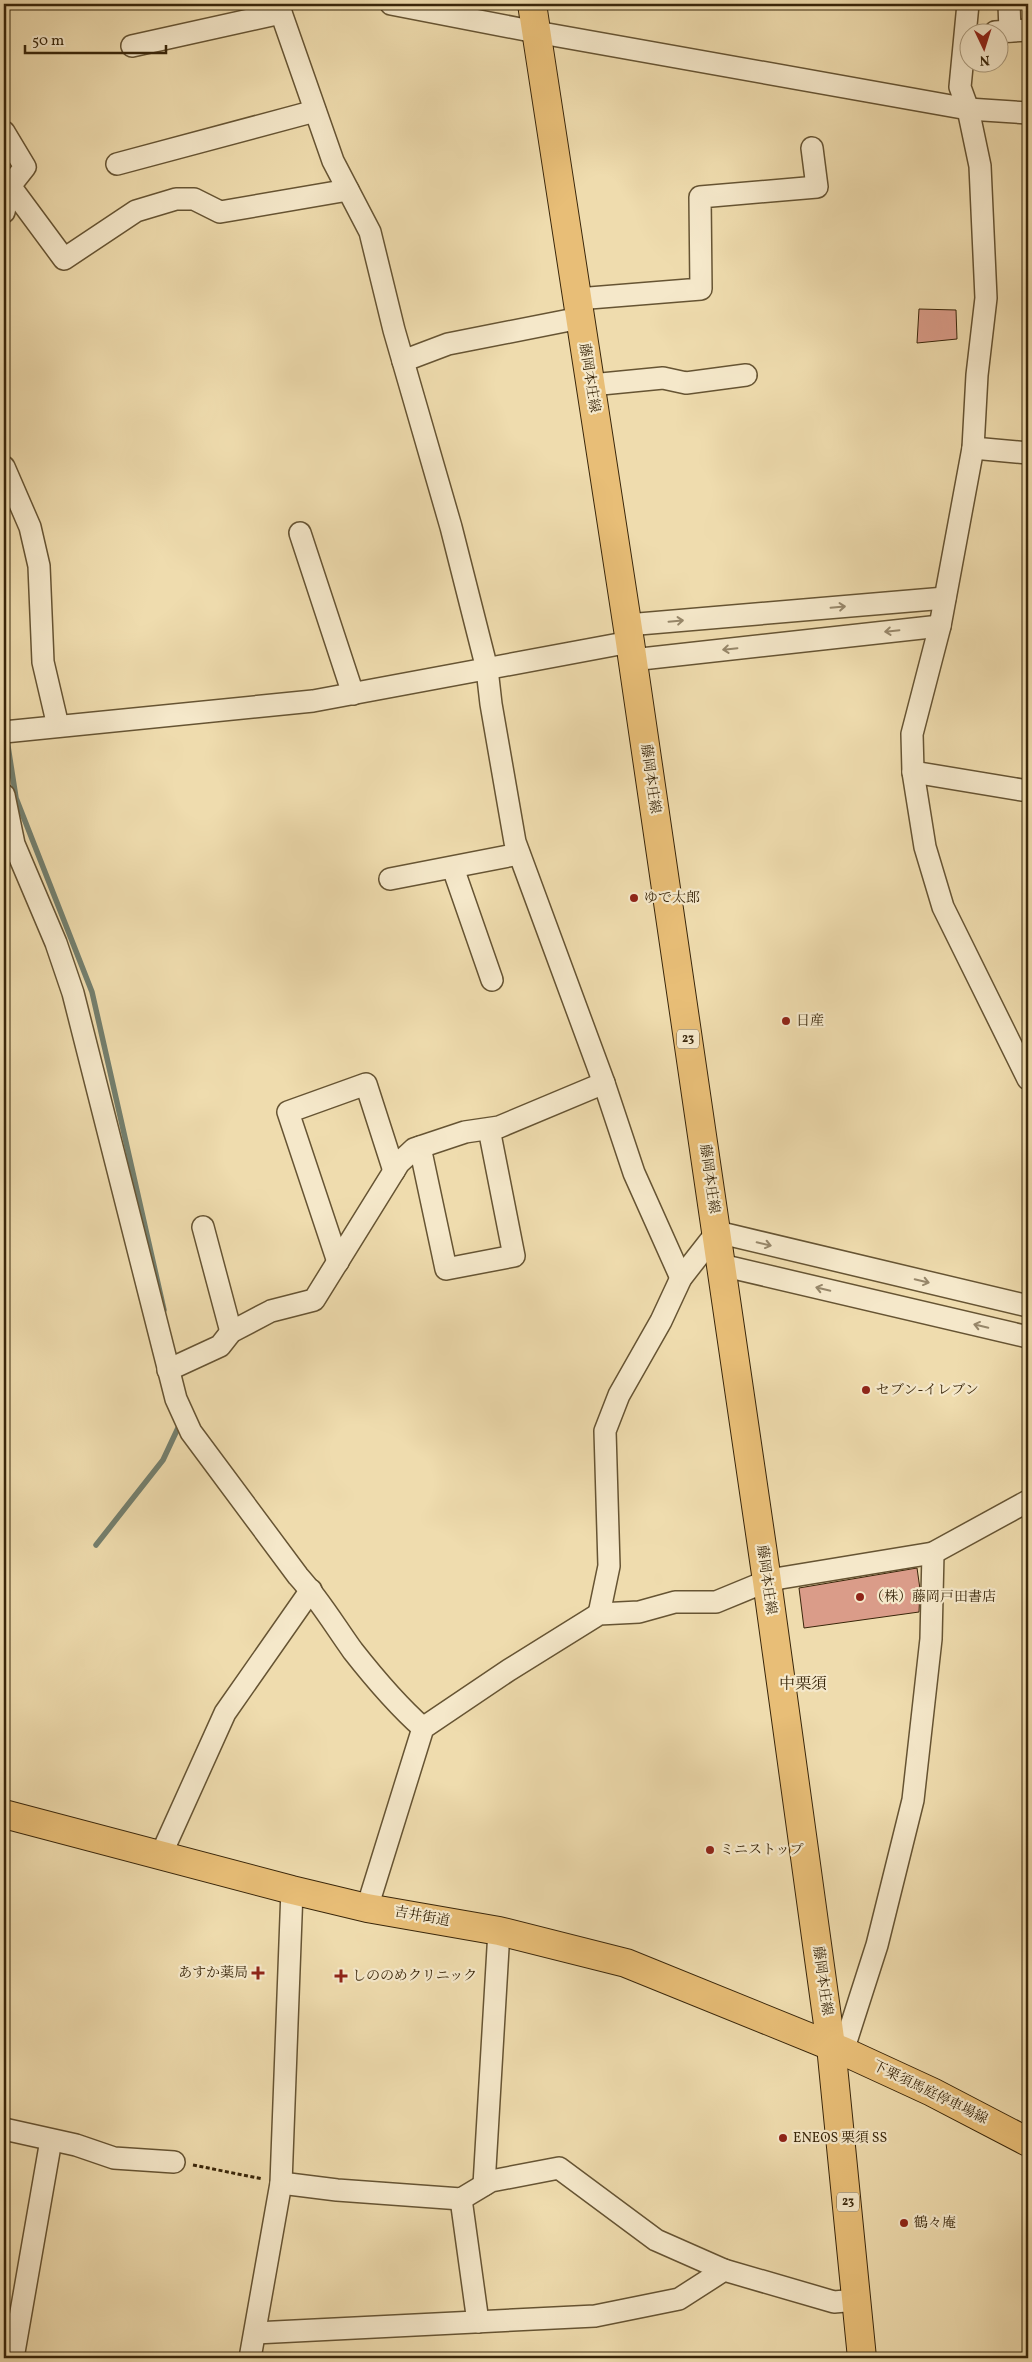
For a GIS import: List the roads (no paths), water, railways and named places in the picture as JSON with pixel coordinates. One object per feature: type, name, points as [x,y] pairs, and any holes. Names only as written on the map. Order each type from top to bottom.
[{"type":"main road","name":"藤岡本庄線","points":[[532,4],[630,642],[837,2049],[862,2358]]},
{"type":"main road","name":"吉井街道","points":[[4,1815],[367,1908],[499,1931],[626,1963],[837,2049]]},
{"type":"main road","name":"下栗須馬庭停車場線","points":[[837,2049],[932,2092],[1028,2142]]},
{"type":"street","points":[[391,4],[536,32],[968,109],[1028,113]]},
{"type":"street","points":[[967,22],[968,4]]},
{"type":"street","points":[[1009,4],[1011,31]]},
{"type":"street","points":[[132,46],[280,9],[333,161],[370,232],[403,361],[452,527],[487,669],[491,704],[515,842],[604,1084],[634,1173],[681,1278]]},
{"type":"street","points":[[962,72],[960,87],[968,109],[980,166],[986,298],[977,375],[973,448],[940,626],[912,734],[913,772],[924,847],[943,907],[1028,1079]]},
{"type":"street","points":[[117,164],[315,111]]},
{"type":"street","points":[[4,132],[25,166],[10,186],[4,212]]},
{"type":"street","points":[[403,361],[448,344],[579,308],[701,289],[700,197],[817,187],[812,148]]},
{"type":"street","points":[[10,186],[64,259],[136,211],[176,199],[194,199],[220,212],[348,190]]},
{"type":"street","points":[[590,385],[663,378],[686,382],[746,375]]},
{"type":"street","points":[[973,448],[1028,453]]},
{"type":"street","points":[[4,468],[30,526],[39,566],[43,662],[58,726]]},
{"type":"street","points":[[300,533],[353,694]]},
{"type":"street","points":[[4,732],[313,701],[630,642],[945,598]]},
{"type":"street","points":[[630,642],[940,626]]},
{"type":"street","points":[[913,772],[1028,791]]},
{"type":"street","points":[[4,795],[14,844],[56,943],[73,993],[176,1399],[191,1432],[298,1576],[311,1590],[353,1650],[389,1696],[423,1728]]},
{"type":"street","points":[[390,879],[519,854]]},
{"type":"street","points":[[453,868],[492,980]]},
{"type":"street","points":[[338,1262],[288,1112],[366,1084],[394,1171]]},
{"type":"street","points":[[168,1370],[220,1346],[231,1332],[271,1311],[314,1300],[399,1163],[414,1149],[464,1132],[489,1129],[518,1120],[604,1084]]},
{"type":"street","points":[[420,1147],[446,1269],[514,1256],[489,1129]]},
{"type":"street","points":[[202,1227],[231,1332]]},
{"type":"street","points":[[599,1614],[609,1566],[605,1431],[619,1395],[661,1321],[681,1278],[716,1232],[1028,1306]]},
{"type":"street","points":[[721,1265],[1028,1337]]},
{"type":"street","points":[[367,1908],[423,1728],[508,1670],[599,1614],[639,1612],[675,1602],[716,1602],[767,1581],[933,1554],[1028,1501]]},
{"type":"street","points":[[837,2049],[877,1945],[912,1800],[931,1638],[933,1554]]},
{"type":"street","points":[[160,1856],[225,1713],[311,1590]]},
{"type":"street","points":[[250,2358],[281,2183],[292,1890]]},
{"type":"street","points":[[484,2185],[499,1931]]},
{"type":"street","points":[[4,2129],[76,2145],[114,2158],[174,2162]]},
{"type":"street","points":[[13,2358],[51,2140]]},
{"type":"street","points":[[281,2183],[337,2190],[461,2199],[491,2181],[559,2168],[656,2240],[724,2270],[834,2302],[857,2300]]},
{"type":"street","points":[[461,2199],[478,2322]]},
{"type":"street","points":[[255,2333],[595,2316],[679,2299],[724,2270]]},
{"type":"waterway","points":[[4,10],[13,4]]},
{"type":"waterway","points":[[7,740],[16,798],[92,992],[164,1310]]},
{"type":"waterway","points":[[96,1545],[163,1460],[178,1428]]},
{"type":"place","name":"ゆで太郎","points":[[634,898]]},
{"type":"place","name":"日産","points":[[786,1021]]},
{"type":"place","name":"セブン-イレブン","points":[[866,1390]]},
{"type":"place","name":"（株）藤岡戸田書店","points":[[860,1597]]},
{"type":"place","name":"ミニストップ","points":[[710,1850]]},
{"type":"place","name":"あすか薬局","points":[[258,1973]]},
{"type":"place","name":"しののめクリニック","points":[[341,1976]]},
{"type":"place","name":"ENEOS 栗須 SS","points":[[783,2138]]},
{"type":"place","name":"鶴々庵","points":[[904,2223]]},
{"type":"district","name":"中栗須","points":[[803,1685]]}]
